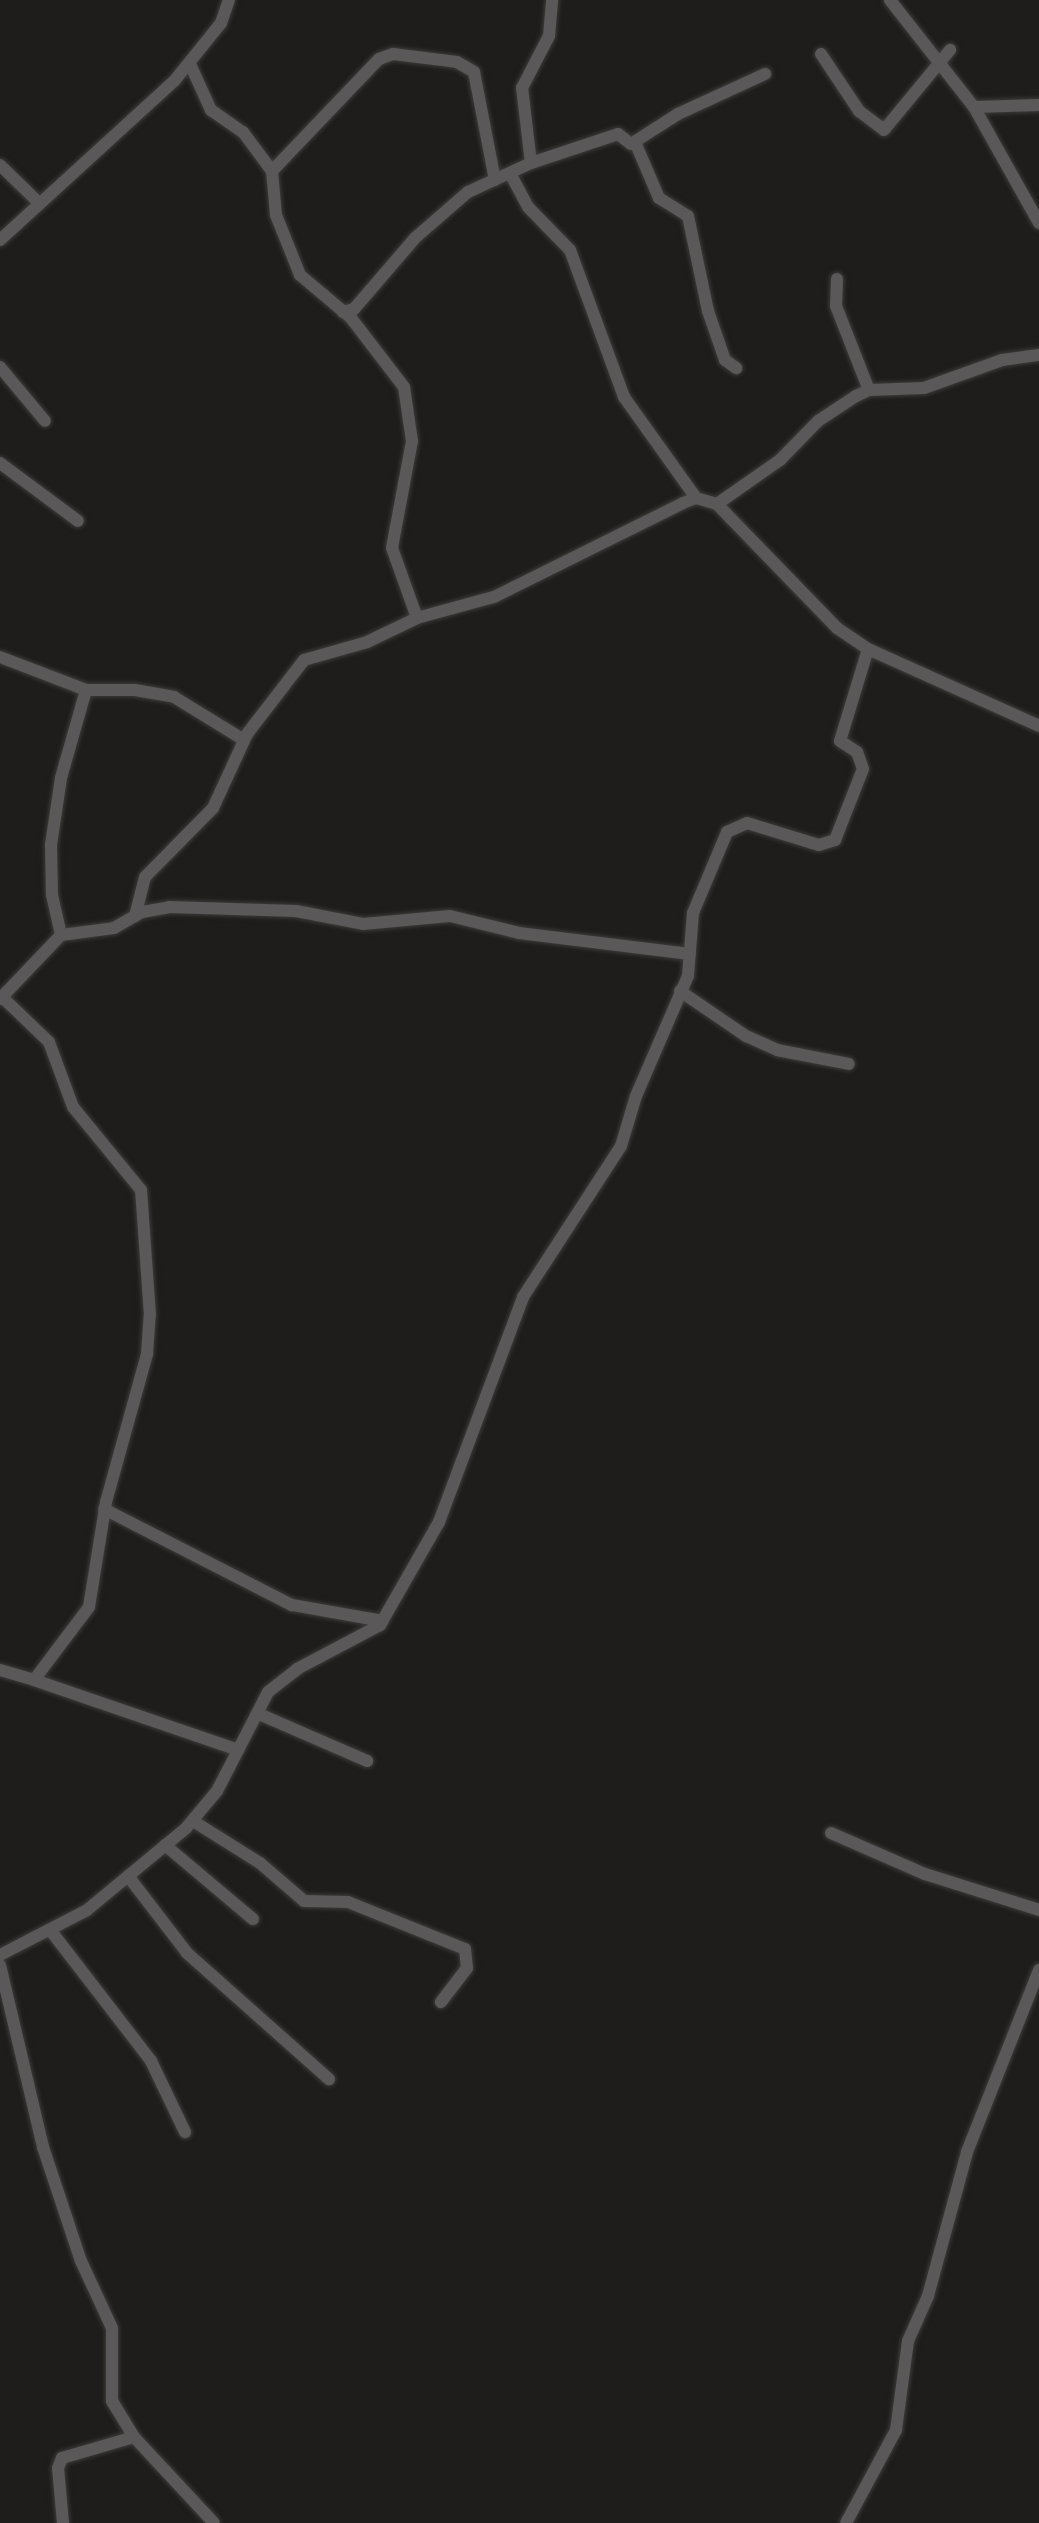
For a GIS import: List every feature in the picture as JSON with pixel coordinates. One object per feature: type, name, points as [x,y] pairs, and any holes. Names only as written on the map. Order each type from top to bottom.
[{"type":"street","points":[[0,240],[190,64],[221,23],[229,0]]},
{"type":"street","points":[[531,163],[522,88],[549,36],[552,0]]},
{"type":"street","points":[[890,0],[974,107],[1039,223]]},
{"type":"street","points":[[821,54],[859,111],[884,130],[950,50]]},
{"type":"street","points":[[272,171],[379,59],[393,54],[449,60],[474,72],[495,180]]},
{"type":"street","points":[[190,64],[211,110],[243,132],[272,171],[276,215],[300,275],[343,312],[381,351],[409,402],[411,450],[392,548],[417,618]]},
{"type":"street","points":[[635,142],[678,114],[765,74]]},
{"type":"street","points":[[974,107],[1039,105]]},
{"type":"street","points":[[343,312],[354,309],[441,211],[531,163],[618,134],[635,142],[659,198],[688,216],[708,311],[725,360],[736,368]]},
{"type":"street","points":[[0,165],[38,202]]},
{"type":"street","points":[[511,175],[528,207],[570,250],[624,397],[696,498],[717,504],[837,628],[868,649],[1039,726]]},
{"type":"street","points":[[837,279],[836,306],[869,390]]},
{"type":"street","points":[[717,504],[791,452],[825,415],[869,390],[924,388],[1002,360],[1039,355]]},
{"type":"street","points":[[0,367],[45,421]]},
{"type":"street","points":[[0,463],[78,521]]},
{"type":"street","points":[[135,916],[145,877],[213,808],[244,740],[304,660],[367,642],[417,618],[494,597],[696,498]]},
{"type":"street","points":[[0,1955],[51,1931],[128,1876],[193,1821],[259,1714],[264,1696],[280,1680],[383,1621],[444,1509],[523,1297],[621,1146],[636,1096],[680,991],[690,954],[696,906],[734,827],[757,824],[825,846],[835,840],[863,769],[857,752],[840,741],[868,649]]},
{"type":"street","points":[[0,657],[86,690],[135,690],[174,697],[244,740]]},
{"type":"street","points":[[61,935],[52,895],[51,845],[61,778],[86,690]]},
{"type":"street","points":[[34,1680],[89,1607],[104,1509],[147,1354],[143,1197],[73,1107],[49,1042],[1,998],[61,935],[114,928],[135,916],[183,907],[328,914],[357,924],[442,915],[519,933],[690,954]]},
{"type":"street","points":[[680,991],[746,1036],[777,1050],[849,1064]]},
{"type":"street","points":[[104,1509],[292,1605],[383,1621]]},
{"type":"street","points":[[0,1670],[238,1750]]},
{"type":"street","points":[[259,1714],[367,1761]]},
{"type":"street","points":[[193,1821],[260,1863],[304,1901],[348,1902],[465,1949],[467,1968],[441,2002]]},
{"type":"street","points":[[831,1833],[925,1874],[1039,1910]]},
{"type":"street","points":[[165,1845],[253,1919]]},
{"type":"street","points":[[128,1876],[187,1953],[329,2079]]},
{"type":"street","points":[[51,1931],[151,2061],[185,2132]]},
{"type":"street","points":[[0,1965],[43,2147],[81,2261],[112,2328],[112,2401],[134,2437],[214,2523]]},
{"type":"street","points":[[846,2523],[896,2430],[908,2341],[932,2283],[967,2152],[1039,1970]]},
{"type":"street","points":[[63,2523],[58,2475],[62,2458],[74,2450],[134,2437]]}]
